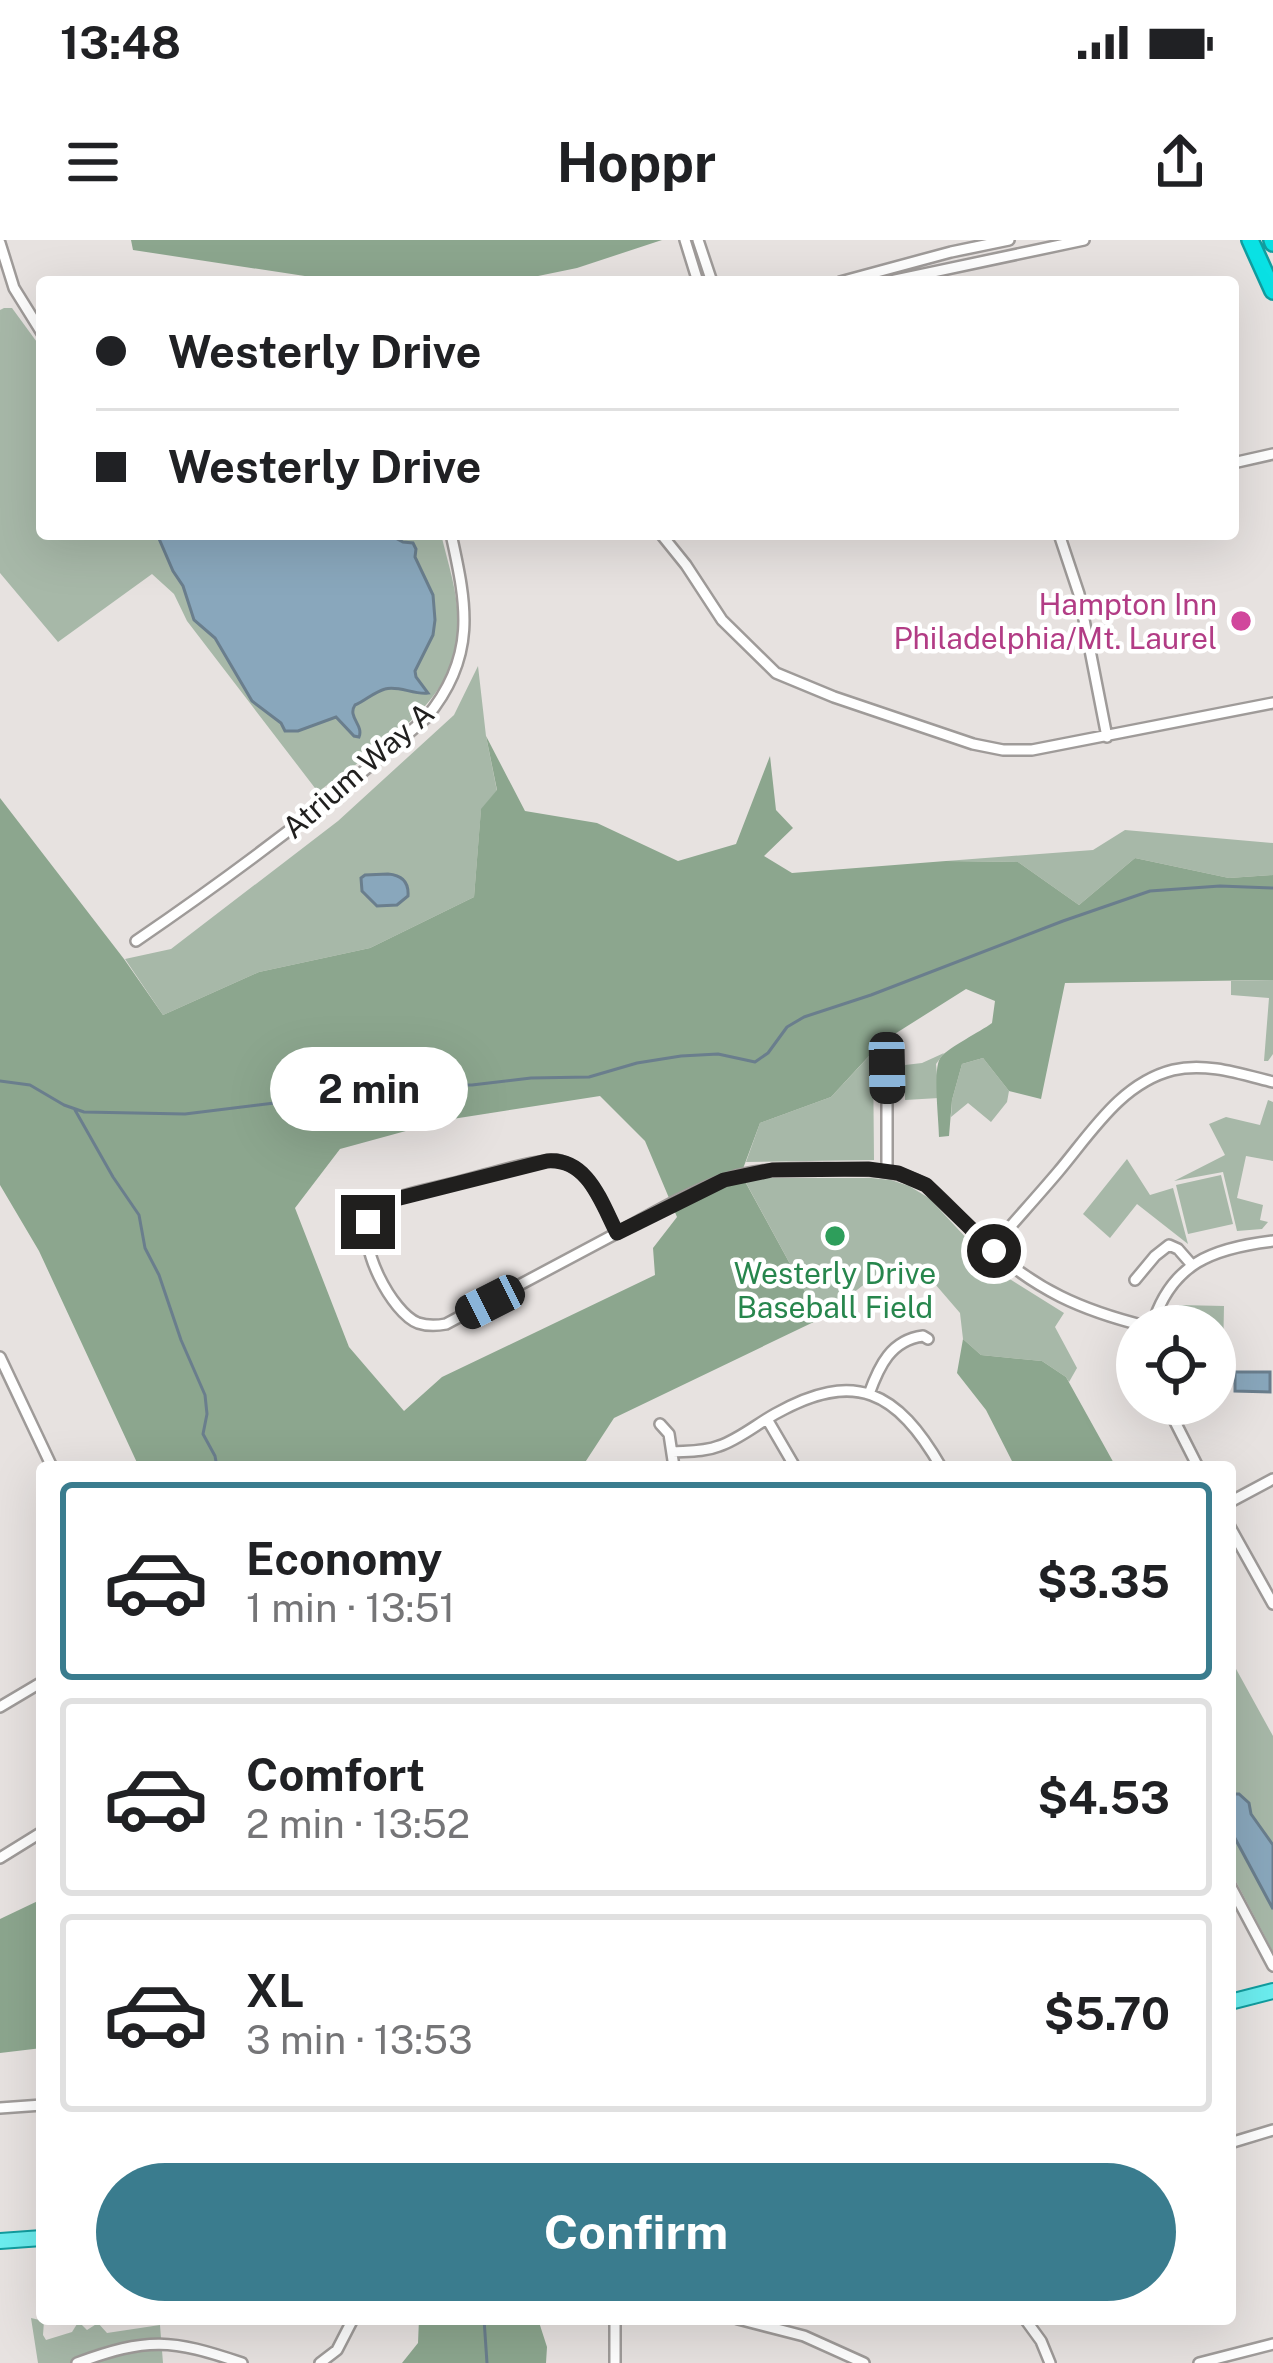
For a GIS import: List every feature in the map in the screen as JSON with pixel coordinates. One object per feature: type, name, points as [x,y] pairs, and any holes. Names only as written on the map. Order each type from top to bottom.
[{"type":"highway","points":[[1250,240],[1273,291]]},
{"type":"main road","points":[[1236,2000],[1273,1990]]},
{"type":"main road","points":[[0,2241],[36,2238]]},
{"type":"street","points":[[685,240],[696,276]]},
{"type":"street","points":[[698,240],[710,276]]},
{"type":"street","points":[[863,276],[1009,240]]},
{"type":"street","points":[[934,276],[1084,240]]},
{"type":"street","points":[[0,243],[14,288],[36,323]]},
{"type":"street","points":[[916,262],[920,276]]},
{"type":"street","points":[[1239,462],[1273,454]]},
{"type":"street","name":"Atrium Way A","points":[[136,941],[333,798],[437,705],[453,679],[464,632],[452,540]]},
{"type":"street","points":[[665,540],[731,632],[776,673],[988,748],[1032,750],[1273,704]]},
{"type":"street","points":[[1061,540],[1079,594],[1107,737]]},
{"type":"street","points":[[991,1249],[1112,1108],[1140,1083],[1196,1067],[1273,1082]]},
{"type":"street","points":[[887,1068],[887,1171]]},
{"type":"street","points":[[617,1233],[584,1173],[556,1160],[388,1201],[370,1218],[366,1238],[371,1258],[404,1314],[420,1324],[438,1326],[724,1180],[756,1172],[806,1169],[887,1171],[926,1185],[991,1249],[1033,1282],[1074,1305],[1116,1317]]},
{"type":"street","points":[[1160,1305],[1192,1265],[1220,1250],[1273,1241]]},
{"type":"street","points":[[1135,1280],[1169,1245],[1192,1265]]},
{"type":"street","points":[[868,1394],[891,1351],[910,1338],[928,1339]]},
{"type":"street","points":[[0,1357],[49,1461]]},
{"type":"street","points":[[673,1453],[717,1447],[813,1395],[836,1390],[888,1402],[904,1416],[936,1461]]},
{"type":"street","points":[[767,1419],[792,1461]]},
{"type":"street","points":[[660,1424],[669,1434],[674,1461]]},
{"type":"street","points":[[1177,1425],[1195,1461]]},
{"type":"street","points":[[1236,1499],[1273,1480]]},
{"type":"street","points":[[1236,1538],[1272,1602]]},
{"type":"street","points":[[0,1707],[36,1686]]},
{"type":"street","points":[[0,1858],[36,1836]]},
{"type":"street","points":[[1236,1896],[1273,1966]]},
{"type":"street","points":[[0,2108],[36,2105]]},
{"type":"street","points":[[1236,2141],[1273,2130]]},
{"type":"street","points":[[320,2363],[337,2350],[350,2325]]},
{"type":"street","points":[[615,2363],[616,2325]]},
{"type":"street","points":[[761,2325],[804,2336],[864,2363]]},
{"type":"street","points":[[1030,2325],[1050,2363]]},
{"type":"street","points":[[77,2363],[123,2348],[170,2343],[242,2363]]},
{"type":"street","points":[[1199,2363],[1273,2344]]},
{"type":"green space","points":[[131,240],[662,240],[538,276],[304,276],[133,250]]},
{"type":"green space","points":[[12,308],[36,341],[36,540],[442,540],[457,603],[454,655],[444,680],[409,723],[318,792],[187,621],[174,594],[152,574],[58,642],[0,573],[0,310]]},
{"type":"green space","points":[[478,666],[497,791],[481,810],[474,897],[370,948],[259,972],[163,1015],[125,959],[171,949],[338,821],[454,715]]},
{"type":"green space","points":[[486,736],[525,811],[597,823],[678,861],[736,844],[770,756],[776,810],[793,828],[764,856],[792,873],[946,861],[1018,862],[1079,905],[1135,858],[1229,878],[1273,875],[1273,980],[1065,983],[1041,1099],[1009,1091],[983,1058],[962,1064],[949,1136],[939,1137],[938,1063],[992,1023],[995,1001],[966,989],[882,1042],[831,1097],[760,1123],[741,1174],[820,1319],[614,1418],[586,1461],[136,1461],[39,1251],[0,1185],[0,798],[163,1015],[259,972],[370,948],[474,897],[481,809],[497,790]],"holes":[[[600,1096],[645,1141],[677,1217],[653,1248],[655,1275],[442,1377],[404,1411],[349,1347],[295,1208],[340,1149],[446,1120]]]},
{"type":"green space","points":[[1125,830],[1273,843],[1273,875],[1229,878],[1135,858],[1079,905],[1018,862],[946,861],[1093,850]]},
{"type":"green space","points":[[1273,980],[1273,1054],[1264,1061],[1269,998],[1231,995],[1231,981]]},
{"type":"green space","points":[[873,1052],[874,1160],[746,1162],[760,1123],[831,1097]]},
{"type":"green space","points":[[944,1053],[936,1064],[939,1098],[905,1100],[905,1065]]},
{"type":"green space","points":[[983,1058],[1009,1091],[1007,1102],[991,1122],[968,1103],[951,1117],[962,1064]]},
{"type":"green space","points":[[1268,1100],[1273,1102],[1273,1161],[1246,1156],[1237,1198],[1263,1205],[1260,1220],[1268,1222],[1262,1229],[1237,1231],[1223,1172],[1174,1181],[1225,1155],[1209,1124],[1226,1117],[1260,1125]]},
{"type":"green space","points":[[1127,1159],[1150,1195],[1173,1188],[1188,1244],[1137,1204],[1110,1238],[1083,1214]]},
{"type":"green space","points":[[1221,1175],[1233,1224],[1188,1234],[1176,1185]]},
{"type":"green space","points":[[891,1180],[929,1198],[997,1271],[1064,1313],[1055,1327],[1077,1368],[1069,1382],[1042,1361],[981,1355],[963,1339],[960,1313],[929,1277],[885,1268],[820,1319],[745,1181]]},
{"type":"green space","points":[[963,1339],[981,1355],[1042,1361],[1066,1377],[1113,1461],[1012,1461],[986,1410],[957,1373]]},
{"type":"green space","points":[[1236,1669],[1273,1736],[1273,1952],[1236,1881]]},
{"type":"green space","points":[[36,1902],[36,2049],[0,2053],[0,1919]]},
{"type":"green space","points":[[31,2318],[36,2325],[44,2325],[46,2340],[72,2332],[76,2325],[87,2330],[100,2325],[107,2333],[160,2325],[163,2363],[38,2363]]},
{"type":"green space","points":[[419,2325],[540,2325],[546,2363],[402,2363],[418,2343]]},
{"type":"water","points":[[160,540],[413,543],[433,595],[433,635],[415,671],[428,693],[390,688],[355,705],[359,737],[336,717],[285,731],[252,701],[215,638],[194,620]]},
{"type":"water","points":[[388,874],[404,880],[408,896],[397,905],[377,906],[362,891],[361,878]]},
{"type":"water","points":[[1236,1372],[1270,1372],[1270,1392],[1236,1391]]},
{"type":"water","points":[[1236,1794],[1249,1803],[1251,1814],[1273,1845],[1273,1909],[1236,1840]]},
{"type":"waterway","points":[[0,1081],[30,1085],[84,1112],[185,1114],[422,1085],[589,1077],[681,1056],[718,1054],[755,1062],[787,1027],[804,1017],[1150,891],[1273,888]]},
{"type":"waterway","points":[[75,1110],[139,1215],[145,1248],[205,1395],[203,1434],[216,1461]]},
{"type":"waterway","points":[[484,2325],[487,2363]]},
{"type":"place","name":"Hampton Inn Philadelphia/Mt. Laurel","points":[[1241,621]]},
{"type":"place","name":"Westerly Drive Baseball Field","points":[[835,1236]]},
{"type":"route","points":[[368,1222],[388,1201],[556,1160],[584,1173],[617,1233],[724,1180],[772,1170],[868,1169],[898,1173],[926,1185],[994,1251]]}]
